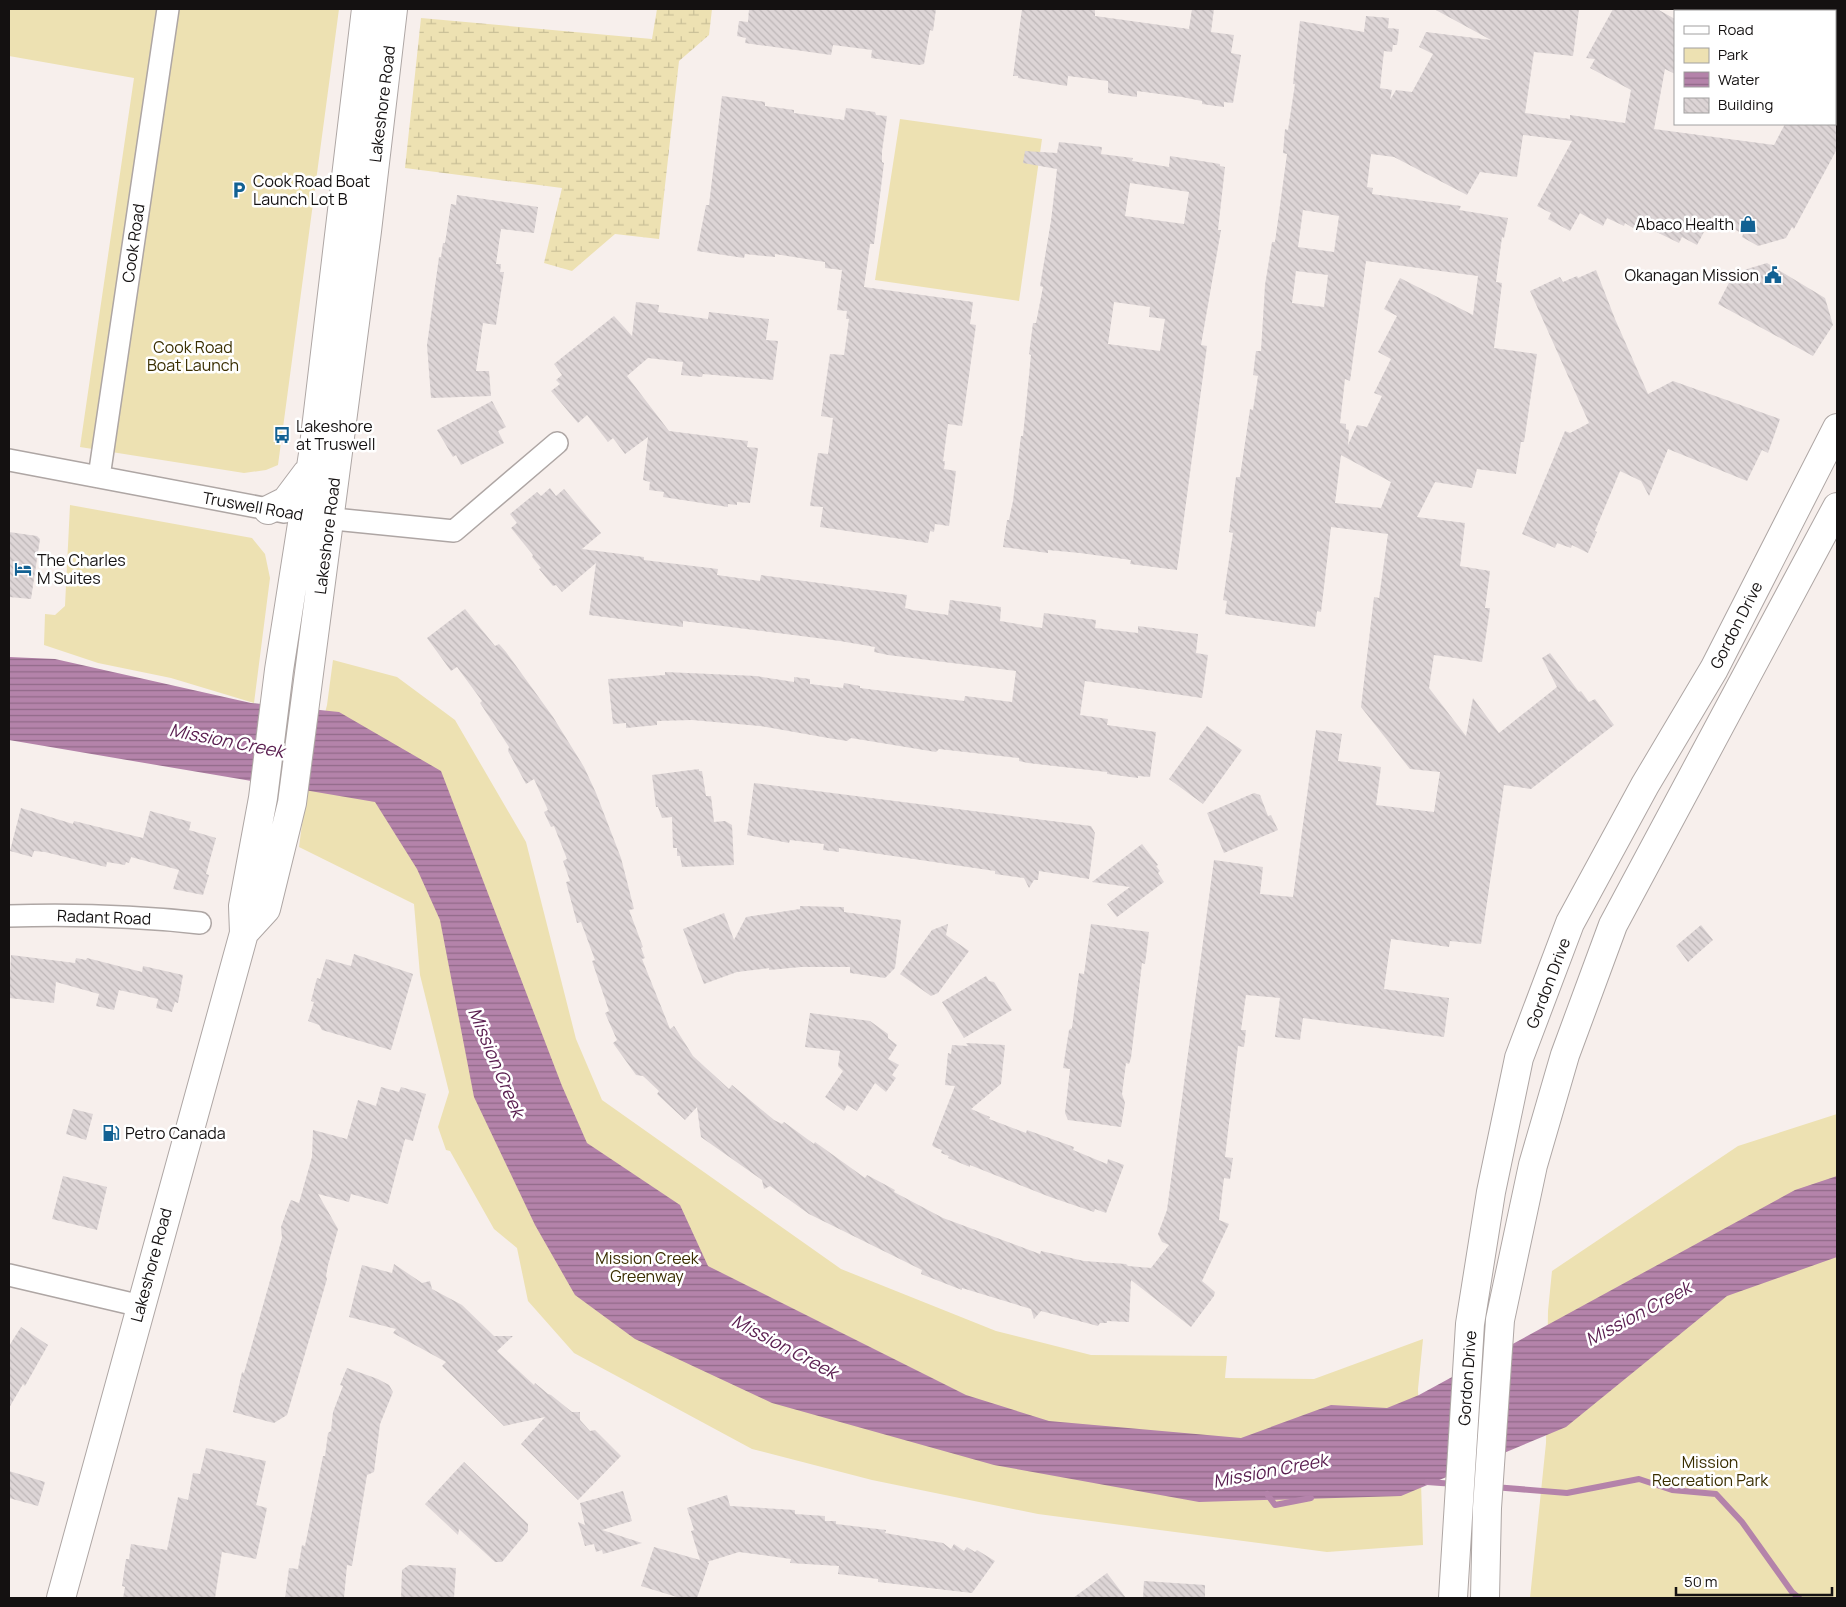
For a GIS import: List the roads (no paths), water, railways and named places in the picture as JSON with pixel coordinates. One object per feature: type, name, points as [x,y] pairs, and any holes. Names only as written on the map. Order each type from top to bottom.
[{"type":"main road","name":"Lakeshore Road","points":[[61,1598],[244,933],[242,906],[263,798],[279,670],[311,465],[366,9]]},
{"type":"main road","name":"Lakeshore Road","points":[[244,933],[266,909],[292,803],[356,313],[393,9]]},
{"type":"main road","points":[[329,308],[356,313]]},
{"type":"main road","name":"Gordon Drive","points":[[1453,1598],[1470,1324],[1491,1192],[1519,1058],[1570,923],[1645,785],[1714,669],[1837,428]]},
{"type":"main road","points":[[268,510],[286,501],[302,483],[311,465]]},
{"type":"main road","name":"Gordon Drive","points":[[1485,1598],[1487,1508],[1500,1320],[1533,1165],[1565,1056],[1613,925],[1837,507]]},
{"type":"street","name":"Cook Road","points":[[98,477],[168,9]]},
{"type":"street","name":"Truswell Road","points":[[9,460],[302,516],[454,531],[557,443]]},
{"type":"street","name":"Radant Road","points":[[9,916],[73,914],[140,917],[200,924]]},
{"type":"street","points":[[9,1275],[141,1306]]},
{"type":"water","name":"Mission Creek","points":[[9,657],[55,659],[251,703],[339,712],[441,771],[562,1086],[587,1143],[680,1205],[708,1266],[966,1395],[1049,1421],[1241,1438],[1331,1405],[1387,1408],[1419,1395],[1795,1190],[1837,1176],[1837,1257],[1727,1296],[1566,1427],[1401,1496],[1199,1502],[994,1465],[772,1403],[635,1339],[575,1295],[535,1225],[474,1097],[440,920],[417,869],[375,802],[9,740]]},
{"type":"waterway","points":[[1494,1487],[1567,1493],[1639,1479],[1672,1490],[1716,1494],[1742,1522],[1792,1592],[1799,1598]]},
{"type":"waterway","points":[[1427,1482],[1455,1484]]},
{"type":"waterway","points":[[1267,1494],[1275,1505],[1311,1498]]},
{"type":"place","name":"Cook Road Boat Launch Lot B","points":[[239,190]]},
{"type":"place","name":"Abaco Health","points":[[1748,224]]},
{"type":"place","name":"Okanagan Mission","points":[[1773,275]]},
{"type":"place","name":"Lakeshore at Truswell","points":[[282,435]]},
{"type":"place","name":"The Charles M Suites","points":[[23,569]]},
{"type":"place","name":"Petro Canada","points":[[111,1133]]},
{"type":"park label","name":"Cook Road Boat Launch","points":[[193,356]]},
{"type":"park label","name":"Mission Creek Greenway","points":[[647,1267]]},
{"type":"park label","name":"Mission Recreation Park","points":[[1710,1471]]}]
